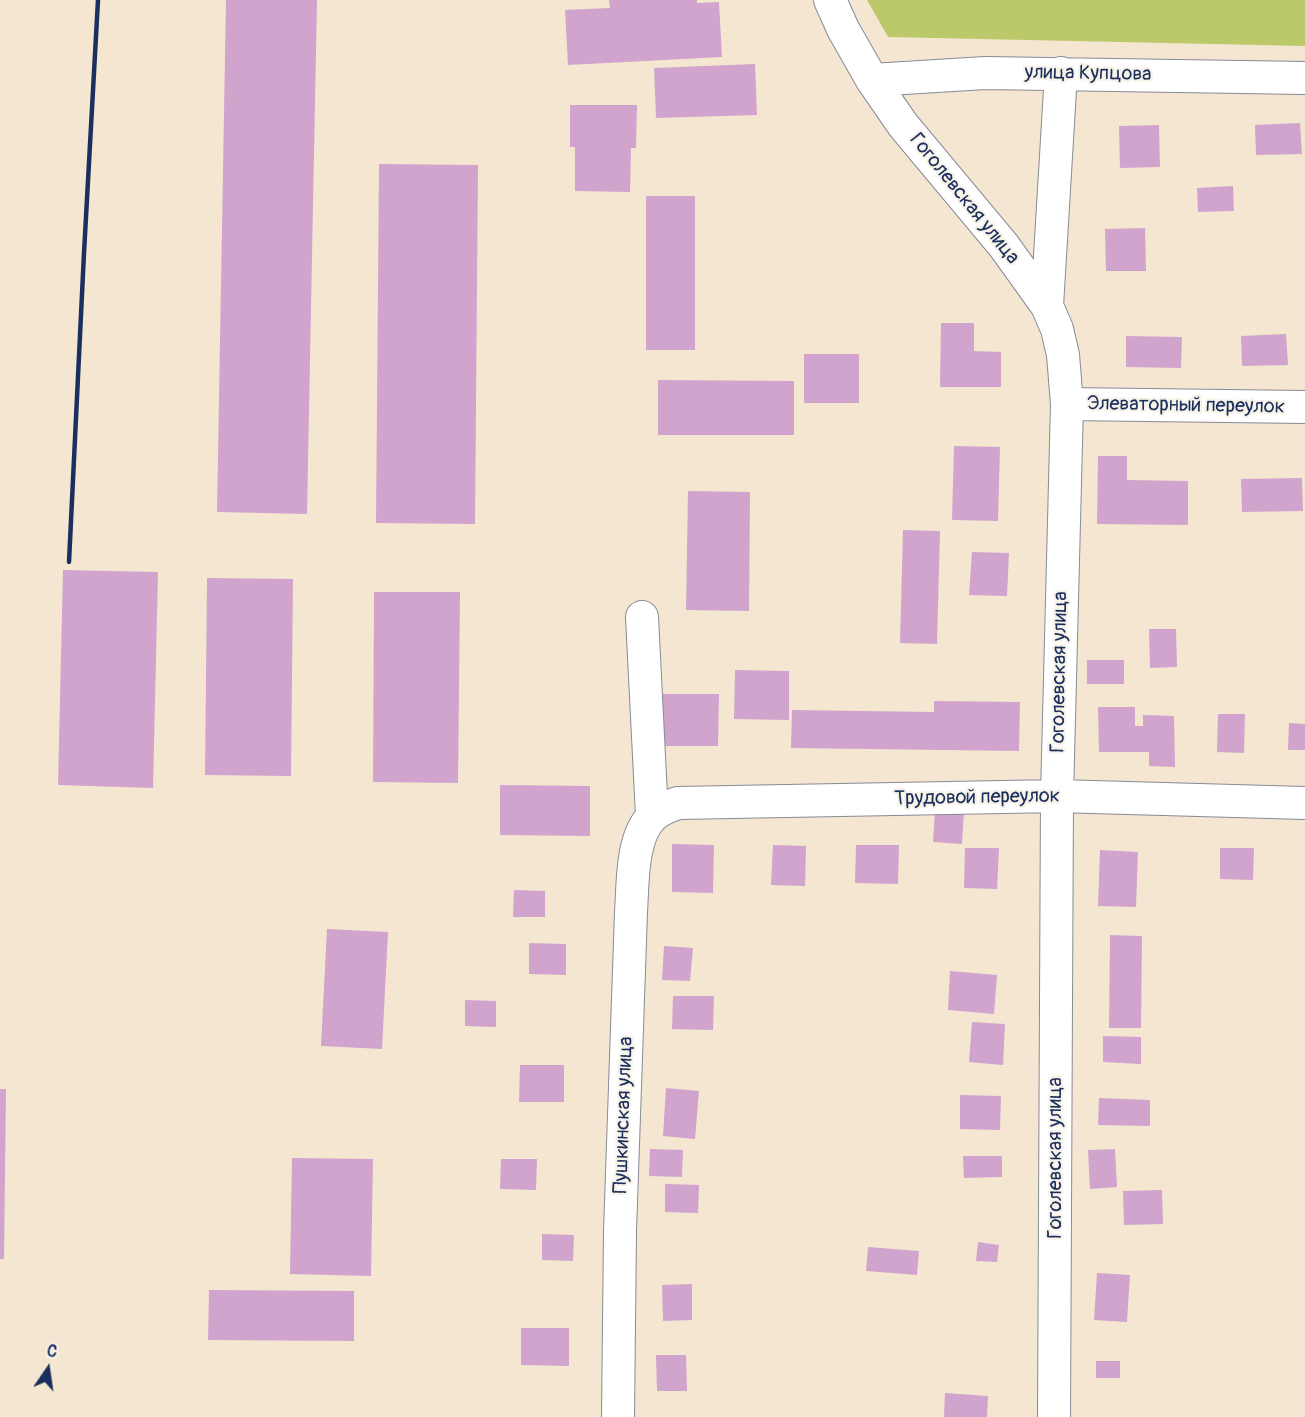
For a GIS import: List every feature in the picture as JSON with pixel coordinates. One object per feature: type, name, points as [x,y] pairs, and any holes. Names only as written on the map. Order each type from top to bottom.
[{"type":"street","name":"Гоголевская улица","points":[[830,0],[843,29],[872,80],[903,125],[1004,246],[1047,306],[1057,329],[1063,355],[1067,404],[1057,796],[1054,1417]]},
{"type":"street","name":"улица Купцова","points":[[872,80],[985,73],[1305,78]]},
{"type":"street","points":[[1047,306],[1060,73]]},
{"type":"street","name":"Элеваторный переулок","points":[[1067,404],[1305,407]]},
{"type":"street","points":[[642,617],[652,816]]},
{"type":"street","name":"Трудовой переулок","points":[[652,816],[663,808],[678,803],[1057,796],[1305,803]]},
{"type":"street","name":"Пушкинская улица","points":[[618,1417],[620,1231],[631,912],[638,842],[644,827],[652,816]]},
{"type":"green space","points":[[867,0],[1305,0],[1305,46],[888,37]]},
{"type":"building","points":[[226,0],[317,0],[307,514],[217,512]]},
{"type":"building","points":[[609,0],[719,2],[722,57],[568,65],[565,10],[610,8]]},
{"type":"building","points":[[755,64],[757,115],[656,118],[654,68]]},
{"type":"building","points":[[570,105],[637,105],[636,148],[631,148],[630,192],[575,191],[575,147],[570,147]]},
{"type":"building","points":[[1300,123],[1302,154],[1256,155],[1255,125]]},
{"type":"building","points":[[1159,125],[1160,167],[1120,168],[1119,126]]},
{"type":"building","points":[[379,164],[478,165],[475,524],[376,523]]},
{"type":"building","points":[[1233,186],[1234,211],[1198,212],[1197,188]]},
{"type":"building","points":[[646,196],[695,196],[695,350],[646,350]]},
{"type":"building","points":[[1145,228],[1146,271],[1106,271],[1105,229]]},
{"type":"building","points":[[941,323],[974,323],[974,351],[1001,352],[1001,387],[940,387]]},
{"type":"building","points":[[1286,334],[1288,365],[1242,366],[1241,336]]},
{"type":"building","points":[[1126,336],[1182,337],[1181,368],[1126,367]]},
{"type":"building","points":[[804,354],[859,354],[859,403],[804,403]]},
{"type":"building","points":[[658,380],[794,381],[794,435],[658,435]]},
{"type":"building","points":[[954,446],[1000,447],[998,521],[952,520]]},
{"type":"building","points":[[1098,456],[1127,456],[1127,480],[1188,481],[1188,525],[1097,524]]},
{"type":"building","points":[[1302,478],[1303,511],[1242,512],[1241,479]]},
{"type":"building","points":[[688,491],[750,492],[749,611],[686,610]]},
{"type":"building","points":[[903,530],[940,531],[937,644],[900,643]]},
{"type":"building","points":[[972,552],[1009,553],[1007,596],[969,595]]},
{"type":"building","points":[[63,570],[158,572],[153,788],[58,785]]},
{"type":"building","points":[[207,578],[293,579],[291,776],[205,775]]},
{"type":"building","points":[[374,592],[460,592],[458,783],[373,782]]},
{"type":"building","points":[[1149,629],[1176,629],[1177,667],[1150,668]]},
{"type":"building","points":[[1087,660],[1124,660],[1124,684],[1087,684]]},
{"type":"building","points":[[735,670],[789,671],[789,720],[734,719]]},
{"type":"building","points":[[661,694],[719,694],[718,746],[661,746]]},
{"type":"building","points":[[934,701],[1020,702],[1019,751],[791,748],[792,710],[934,712]]},
{"type":"building","points":[[1098,707],[1135,707],[1135,726],[1143,726],[1143,715],[1174,716],[1175,767],[1149,766],[1149,752],[1099,752]]},
{"type":"building","points":[[1218,714],[1245,714],[1244,753],[1217,752]]},
{"type":"building","points":[[1289,723],[1305,724],[1305,750],[1288,750]]},
{"type":"building","points":[[500,785],[590,786],[590,836],[500,835]]},
{"type":"building","points":[[935,808],[964,810],[962,844],[933,842]]},
{"type":"building","points":[[672,844],[714,845],[713,893],[672,892]]},
{"type":"building","points":[[773,845],[806,846],[805,886],[771,885]]},
{"type":"building","points":[[856,845],[899,845],[898,884],[855,883]]},
{"type":"building","points":[[965,848],[999,848],[997,889],[964,888]]},
{"type":"building","points":[[1220,848],[1254,848],[1253,880],[1220,879]]},
{"type":"building","points":[[1100,850],[1138,852],[1136,907],[1098,906]]},
{"type":"building","points":[[514,890],[545,891],[545,917],[513,917]]},
{"type":"building","points":[[327,929],[388,932],[382,1049],[321,1046]]},
{"type":"building","points":[[1110,935],[1142,936],[1141,1028],[1109,1028]]},
{"type":"building","points":[[529,943],[566,944],[566,975],[529,974]]},
{"type":"building","points":[[664,946],[693,948],[690,981],[662,980]]},
{"type":"building","points":[[950,971],[997,975],[994,1014],[948,1010]]},
{"type":"building","points":[[673,996],[714,996],[713,1030],[672,1029]]},
{"type":"building","points":[[465,1000],[496,1001],[496,1027],[465,1026]]},
{"type":"building","points":[[972,1022],[1005,1024],[1003,1065],[969,1062]]},
{"type":"building","points":[[1103,1036],[1141,1037],[1141,1064],[1103,1062]]},
{"type":"building","points":[[520,1065],[564,1065],[564,1102],[519,1102]]},
{"type":"building","points":[[666,1088],[699,1091],[695,1139],[663,1136]]},
{"type":"building","points":[[0,1089],[6,1089],[4,1259],[0,1259]]},
{"type":"building","points":[[960,1095],[1001,1096],[1000,1130],[960,1129]]},
{"type":"building","points":[[1099,1098],[1150,1100],[1150,1126],[1098,1125]]},
{"type":"building","points":[[650,1149],[683,1150],[682,1177],[649,1176]]},
{"type":"building","points":[[1115,1149],[1117,1187],[1090,1189],[1088,1150]]},
{"type":"building","points":[[963,1156],[1002,1156],[1002,1177],[964,1178]]},
{"type":"building","points":[[292,1158],[373,1159],[371,1276],[290,1274]]},
{"type":"building","points":[[501,1159],[537,1159],[536,1190],[500,1189]]},
{"type":"building","points":[[665,1184],[699,1185],[698,1213],[665,1212]]},
{"type":"building","points":[[1162,1190],[1163,1224],[1124,1225],[1123,1191]]},
{"type":"building","points":[[542,1234],[574,1235],[573,1261],[542,1260]]},
{"type":"building","points":[[978,1242],[999,1245],[997,1262],[976,1261]]},
{"type":"building","points":[[868,1247],[919,1251],[917,1275],[866,1271]]},
{"type":"building","points":[[1097,1273],[1130,1275],[1127,1322],[1094,1320]]},
{"type":"building","points":[[692,1284],[692,1320],[663,1321],[662,1285]]},
{"type":"building","points":[[209,1290],[354,1291],[354,1341],[208,1340]]},
{"type":"building","points":[[521,1328],[569,1328],[569,1366],[521,1365]]},
{"type":"building","points":[[656,1355],[686,1355],[687,1391],[657,1391]]},
{"type":"building","points":[[1096,1361],[1120,1361],[1120,1378],[1096,1378]]},
{"type":"building","points":[[945,1393],[988,1396],[987,1417],[944,1417]]},
{"type":"railway","points":[[69,562],[98,0]]}]
